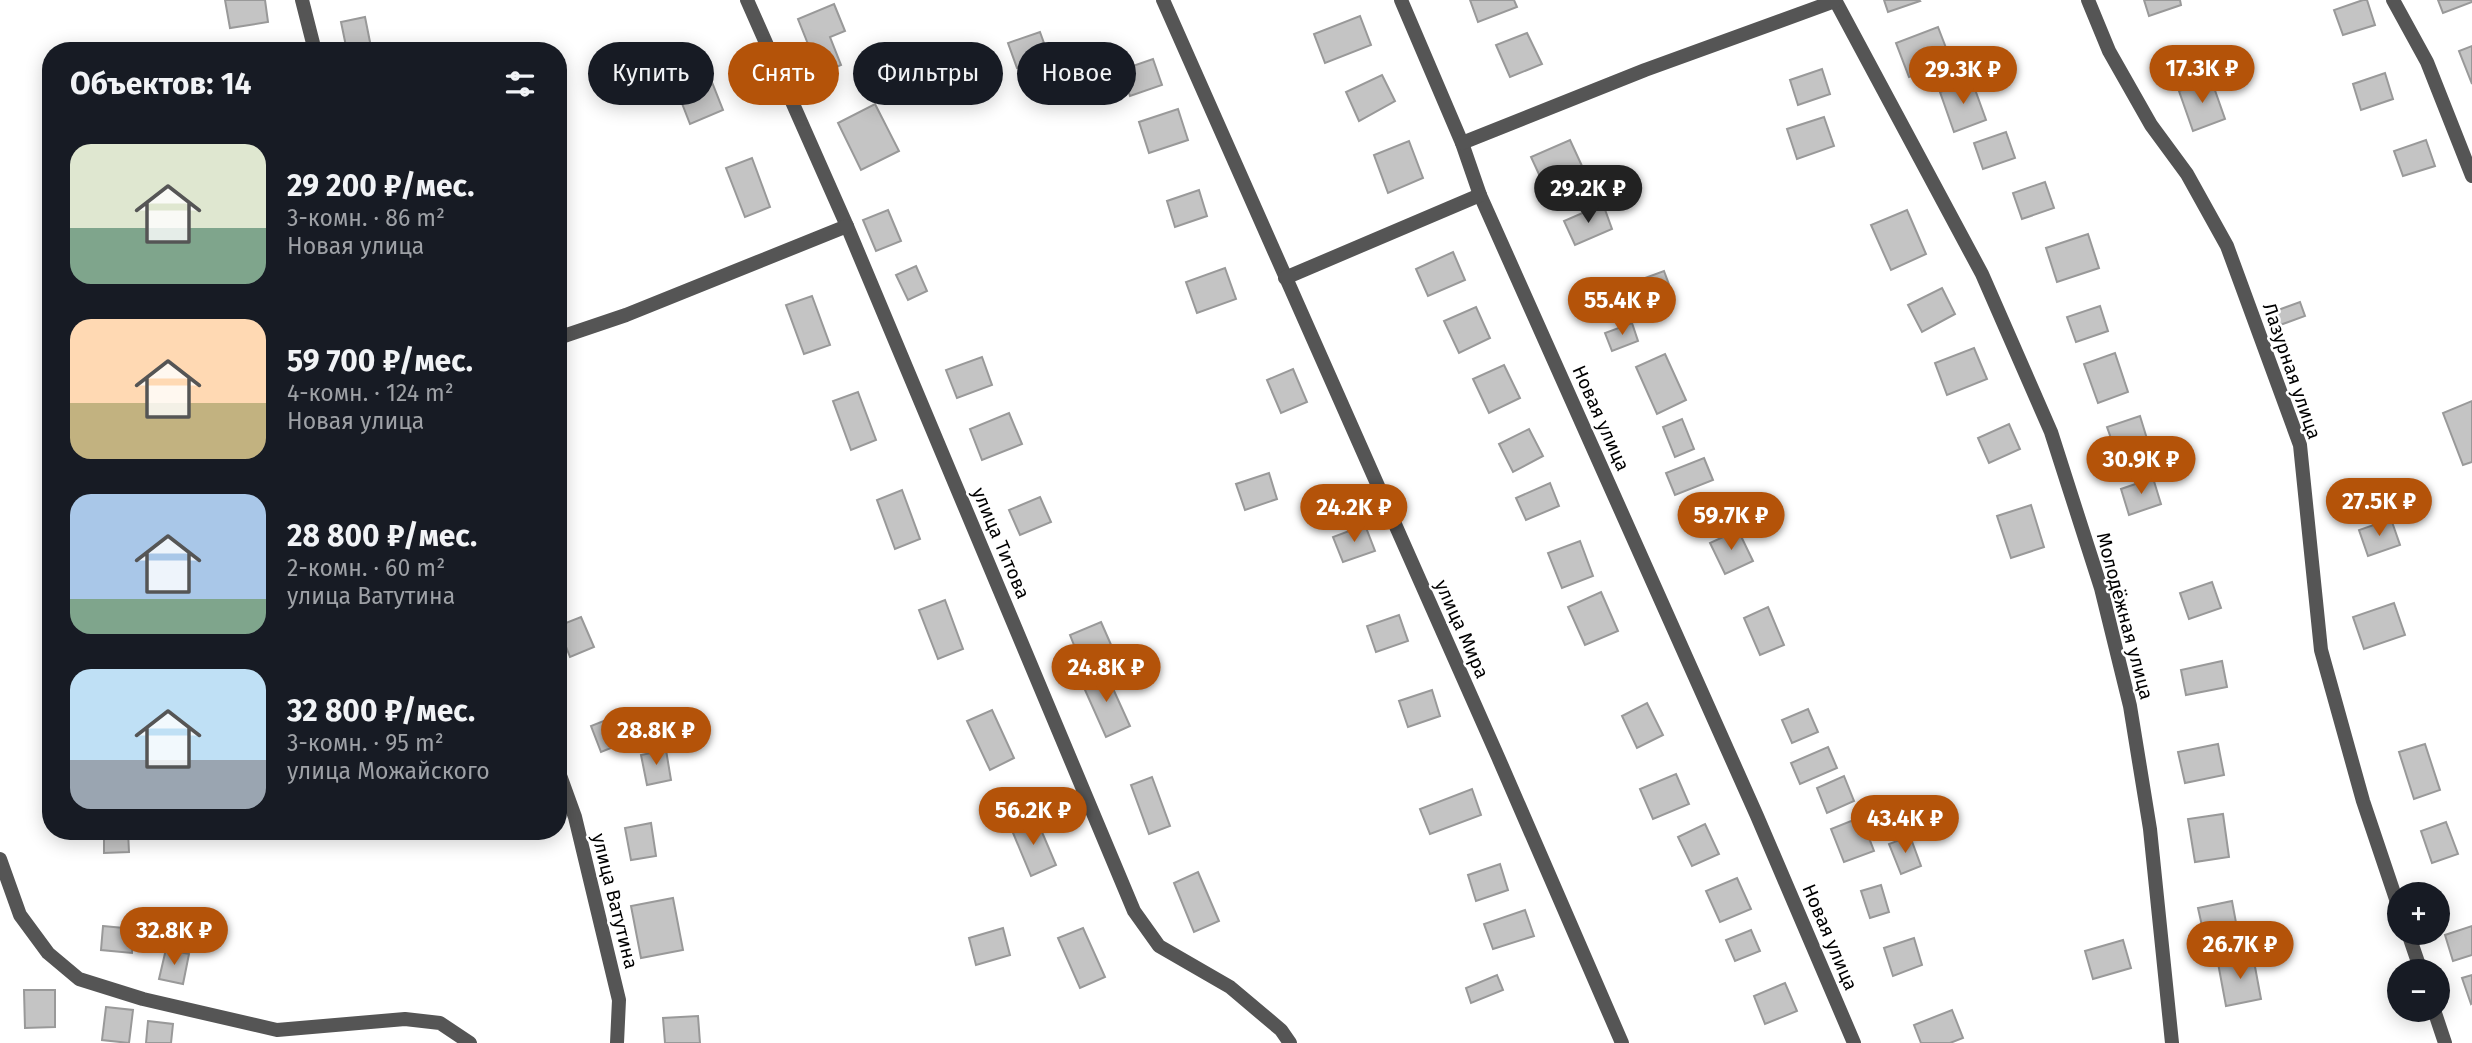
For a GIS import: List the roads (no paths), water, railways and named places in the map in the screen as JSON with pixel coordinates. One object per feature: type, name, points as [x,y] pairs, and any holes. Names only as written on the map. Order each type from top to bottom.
[{"type":"street","points":[[302,0],[313,42]]},
{"type":"street","name":"улица Титова","points":[[747,0],[847,226],[1134,911],[1159,946],[1230,987],[1281,1030],[1290,1043]]},
{"type":"street","name":"улица Мира","points":[[1163,0],[1622,1043]]},
{"type":"street","name":"Новая улица","points":[[1401,0],[1462,143],[1480,195],[1757,816],[1854,1043]]},
{"type":"street","name":"Лазурная улица","points":[[2088,0],[2109,51],[2151,125],[2187,174],[2227,246],[2300,445],[2321,650],[2363,801],[2390,882]]},
{"type":"street","points":[[2393,0],[2427,62],[2472,176]]},
{"type":"street","points":[[1462,143],[1645,70],[1835,1]]},
{"type":"street","name":"Молодёжная улица","points":[[1835,1],[1982,274],[2051,432],[2101,588],[2130,706],[2150,829],[2172,1043]]},
{"type":"street","points":[[1284,278],[1480,195]]},
{"type":"street","points":[[567,335],[626,315],[847,226]]},
{"type":"street","name":"улица Ватутина","points":[[567,795],[575,817],[619,1000],[617,1043]]},
{"type":"street","points":[[0,859],[20,915],[48,953],[79,979],[143,999],[277,1030],[405,1019],[440,1023],[470,1043]]},
{"type":"street","points":[[2438,1022],[2445,1043]]}]
